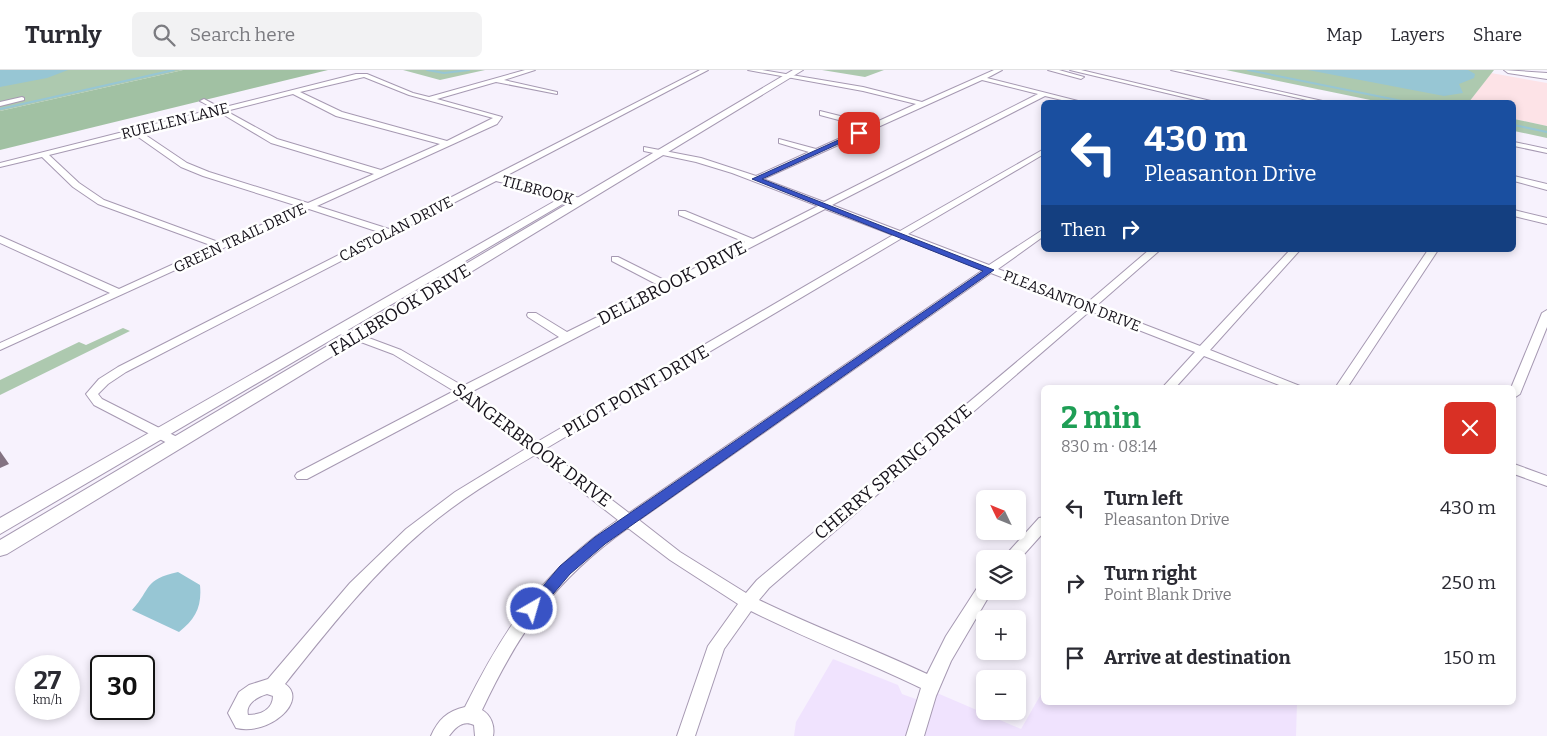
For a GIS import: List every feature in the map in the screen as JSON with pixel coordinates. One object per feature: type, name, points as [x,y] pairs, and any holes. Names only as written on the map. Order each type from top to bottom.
[{"type":"main road","points":[[1508,70],[1547,75]]},
{"type":"main road","points":[[1529,70],[1547,75]]},
{"type":"main road","name":"FALLBROOK DRIVE","points":[[0,527],[646,149],[732,105],[787,73]]},
{"type":"main road","name":"FALLBROOK DRIVE","points":[[0,549],[662,152],[732,105]]},
{"type":"main road","points":[[462,257],[479,262]]},
{"type":"street","points":[[428,99],[532,70]]},
{"type":"street","name":"CASTOLAN DRIVE","points":[[160,434],[98,402],[92,394],[95,388],[106,380],[705,70]]},
{"type":"street","points":[[752,70],[787,73],[923,104]]},
{"type":"street","points":[[756,179],[999,70]]},
{"type":"street","points":[[1051,70],[1201,100]]},
{"type":"street","points":[[1073,70],[1181,100]]},
{"type":"street","points":[[1174,70],[1314,100]]},
{"type":"street","name":"RUELLEN LANE","points":[[0,165],[349,76],[365,76],[428,99]]},
{"type":"street","points":[[981,78],[1068,100]]},
{"type":"street","points":[[496,80],[555,93]]},
{"type":"street","points":[[292,91],[339,114],[447,143]]},
{"type":"street","name":"DELLBROOK DRIVE","points":[[302,476],[567,337],[1044,94]]},
{"type":"street","points":[[0,104],[22,99]]},
{"type":"street","name":"GREEN TRAIL DRIVE","points":[[0,346],[479,129],[494,122],[498,117],[428,99]]},
{"type":"street","points":[[204,101],[274,141],[381,173]]},
{"type":"street","points":[[823,113],[873,127]]},
{"type":"street","points":[[135,131],[184,165],[214,177],[390,232]]},
{"type":"street","points":[[782,141],[816,152]]},
{"type":"street","points":[[1516,144],[1547,151]]},
{"type":"street","name":"PLEASANTON DRIVE","points":[[646,149],[720,166],[756,179],[1291,385]]},
{"type":"street","name":"PILOT POINT DRIVE","points":[[273,686],[332,613],[364,578],[411,533],[452,501],[537,448],[1041,153]]},
{"type":"street","points":[[43,154],[76,185],[101,202],[221,246]]},
{"type":"street","points":[[1516,173],[1547,180]]},
{"type":"street","name":"TILBROOK","points":[[494,178],[581,201]]},
{"type":"street","points":[[1516,179],[1547,187]]},
{"type":"street","points":[[682,213],[753,242]]},
{"type":"street","points":[[1516,213],[1547,221]]},
{"type":"street","points":[[472,714],[495,666],[542,595],[565,570],[600,540],[1041,234]]},
{"type":"street","points":[[0,239],[119,293]]},
{"type":"street","name":"CHERRY SPRING DRIVE","points":[[686,736],[716,646],[748,602],[784,564],[1153,252]]},
{"type":"street","points":[[1171,385],[1293,252]]},
{"type":"street","points":[[1343,385],[1432,252]]},
{"type":"street","points":[[614,259],[668,286]]},
{"type":"street","points":[[1516,389],[1547,313]]},
{"type":"street","points":[[532,315],[567,337]]},
{"type":"street","name":"SANGERBROOK DRIVE","points":[[338,330],[418,362],[537,448],[675,556],[748,602],[804,630],[882,661],[930,684]]},
{"type":"street","points":[[160,434],[178,443]]},
{"type":"street","points":[[1516,470],[1547,481]]},
{"type":"street","points":[[1018,550],[1041,525]]},
{"type":"street","points":[[915,736],[930,684],[946,651],[978,600]]},
{"type":"street","points":[[440,736],[456,717],[472,714],[482,720],[484,736]]},
{"type":"shaded area","points":[[1491,73],[1547,83],[1547,126],[1516,119],[1516,100],[1471,100]]},
{"type":"shaded area","points":[[833,659],[898,685],[902,694],[932,705],[937,693],[976,710],[976,720],[1000,720],[1021,729],[1041,694],[1041,705],[1297,705],[1296,736],[794,736],[796,722]]},
{"type":"green space","points":[[0,70],[183,70],[0,111]]},
{"type":"green space","points":[[183,70],[328,70],[0,150],[0,111]]},
{"type":"green space","points":[[403,70],[485,70],[440,80]]},
{"type":"green space","points":[[822,70],[884,70],[865,77]]},
{"type":"green space","points":[[1226,70],[1494,70],[1471,100],[1370,100]]},
{"type":"green space","points":[[1516,119],[1547,126],[1547,138],[1516,131]]},
{"type":"green space","points":[[123,328],[130,331],[0,395],[0,380],[79,342],[86,345]]},
{"type":"water","points":[[0,70],[68,70],[47,78],[0,87]]},
{"type":"water","points":[[1308,70],[1468,70],[1475,74],[1474,78],[1459,84],[1463,93],[1444,96]]},
{"type":"water","points":[[178,572],[200,585],[200,599],[197,612],[179,632],[132,610],[153,582]]},
{"type":"waterway","points":[[0,109],[174,70]]},
{"type":"waterway","points":[[427,70],[444,73],[469,70]]},
{"type":"waterway","points":[[1248,70],[1397,100]]},
{"type":"waterway","points":[[1516,125],[1547,132]]},
{"type":"route","points":[[532,609],[565,570],[600,540],[990,270],[756,179],[859,133]]}]
